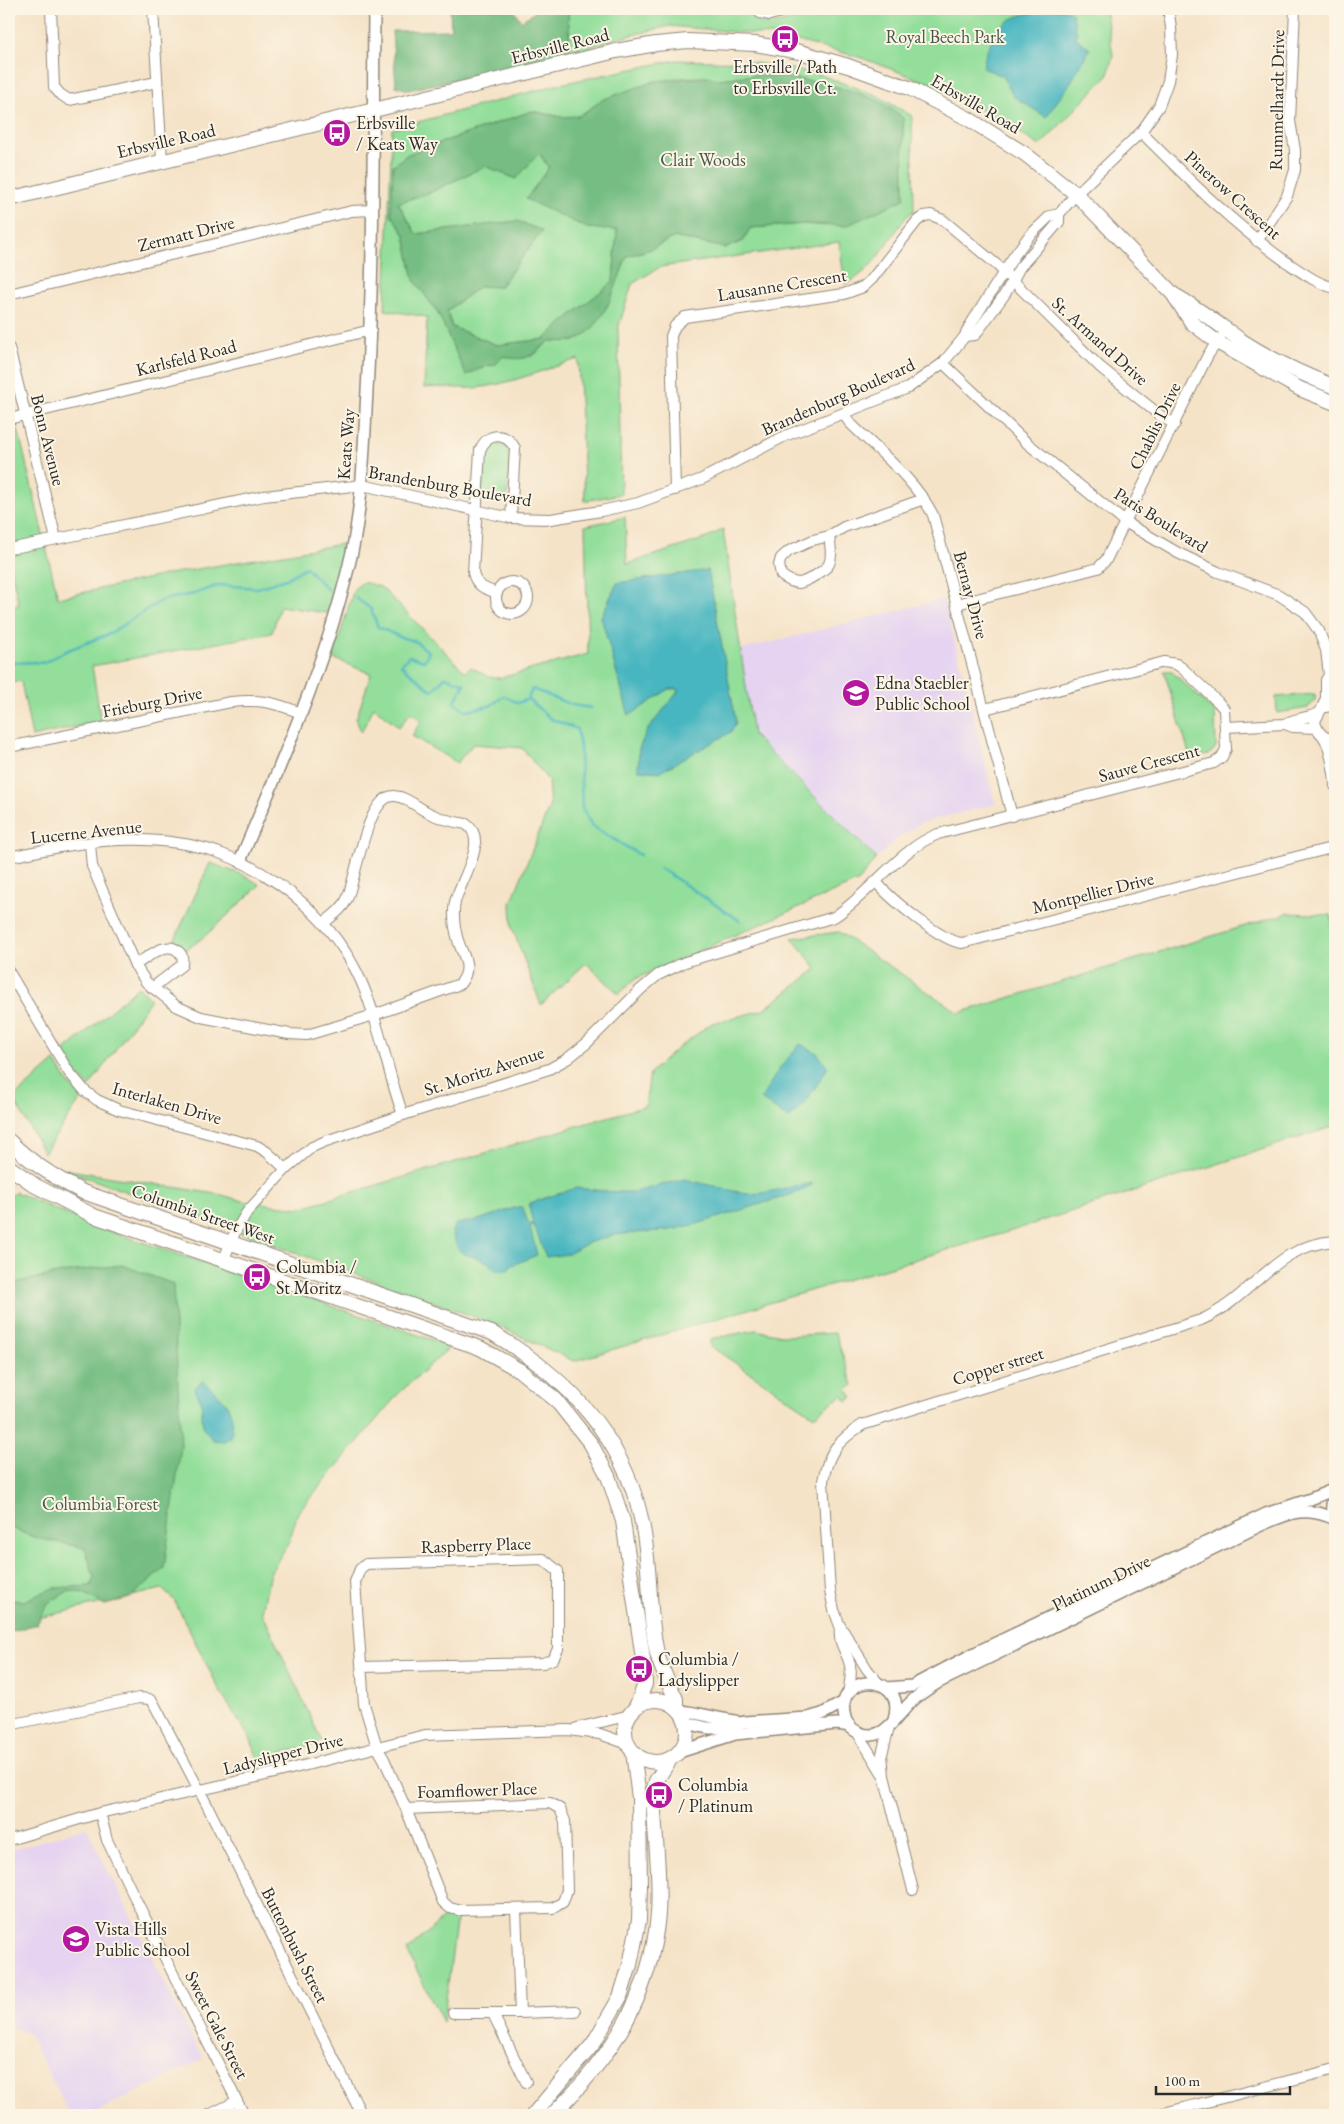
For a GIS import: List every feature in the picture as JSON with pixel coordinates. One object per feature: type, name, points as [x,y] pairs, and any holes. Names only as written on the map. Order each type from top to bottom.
[{"type":"main road","name":"Erbsville Road","points":[[9,199],[616,52],[656,44],[688,41],[755,44],[800,52],[848,66],[909,88],[967,118],[1024,154],[1076,194],[1173,294],[1192,323],[1217,342],[1300,389],[1335,403]]},
{"type":"main road","name":"Erbsville Road","points":[[1173,294],[1206,313],[1258,350],[1304,375],[1335,387]]},
{"type":"main road","name":"Columbia Street West","points":[[9,1141],[20,1153],[54,1177],[82,1192],[492,1333],[514,1346],[552,1374],[581,1402],[621,1460],[635,1498],[643,1528],[657,1653],[662,1670],[676,1699],[680,1714]]},
{"type":"main road","name":"Columbia Street West","points":[[9,1168],[36,1186],[94,1216],[480,1348],[519,1370],[556,1400],[590,1444],[608,1476],[624,1521],[645,1673],[645,1684],[633,1711]]},
{"type":"main road","points":[[533,2115],[593,2044],[620,1997],[637,1935],[640,1886],[639,1798],[630,1748],[625,1734],[626,1724],[633,1711],[645,1702],[665,1701],[680,1714],[687,1733],[684,1743],[656,1781],[653,1792],[658,1883],[658,1914],[653,1947],[640,1992],[629,2019],[613,2046],[578,2090],[552,2115]]},
{"type":"main road","points":[[630,1748],[641,1758],[650,1762],[661,1762],[675,1755]]},
{"type":"street","points":[[51,9],[54,86],[60,94],[69,100],[157,82]]},
{"type":"street","points":[[153,9],[162,161]]},
{"type":"street","name":"Keats Way","points":[[240,861],[301,713],[331,629],[343,590],[352,550],[362,485],[371,330],[374,9]]},
{"type":"street","points":[[757,9],[760,13],[770,15],[791,9]]},
{"type":"street","name":"Brandenburg Boulevard","points":[[9,549],[264,496],[362,485],[478,509],[511,518],[551,519],[601,511],[638,503],[676,490],[702,479],[785,436],[908,388],[943,363],[965,336],[968,326],[1009,276],[1029,236],[1050,216],[1059,214],[1076,194],[1141,132],[1159,106],[1168,81],[1172,55],[1168,9]]},
{"type":"street","name":"Rummelhardt Drive","points":[[1257,241],[1287,196],[1295,170],[1295,150],[1290,121],[1296,9]]},
{"type":"street","name":"Pinerow Crescent","points":[[1141,132],[1227,216],[1257,241],[1303,273],[1335,288]]},
{"type":"street","name":"Zermatt Drive","points":[[9,294],[352,211],[372,210]]},
{"type":"street","name":"Lausanne Crescent","points":[[676,490],[671,336],[680,321],[685,317],[844,294],[863,287],[917,221],[924,216],[931,215],[943,220],[1009,276]]},
{"type":"street","name":"St. Armand Drive","points":[[1009,276],[1100,368],[1162,417],[1175,424]]},
{"type":"street","name":"Chablis Drive","points":[[957,604],[1098,568],[1106,560],[1208,355],[1226,328]]},
{"type":"street","name":"Karlsfeld Road","points":[[9,419],[371,330]]},
{"type":"street","name":"Bonn Avenue","points":[[9,348],[56,539]]},
{"type":"street","name":"Paris Boulevard","points":[[943,363],[1027,444],[1126,522],[1178,553],[1218,572],[1279,594],[1296,604],[1310,616],[1322,637],[1326,650],[1329,675],[1334,682],[1335,697]]},
{"type":"street","name":"Bernay Drive","points":[[844,414],[849,422],[924,499],[933,515],[1012,816]]},
{"type":"street","points":[[497,593],[483,589],[475,581],[474,573],[480,450],[490,437],[504,437],[515,448],[511,518]]},
{"type":"street","points":[[829,536],[831,557],[829,564],[822,571],[800,583],[789,581],[781,575],[779,565],[781,558],[813,540],[829,536],[844,527],[924,499]]},
{"type":"street","name":"Sauve Crescent","points":[[984,708],[1164,662],[1176,664],[1182,668],[1221,704],[1224,713],[1226,727],[1225,752],[1220,760],[1214,763],[1012,816]]},
{"type":"street","name":"Paris Boulevard","points":[[1320,732],[1315,721],[1326,698],[1326,680],[1329,675]]},
{"type":"street","name":"Frieburg Drive","points":[[9,747],[239,702],[268,701],[301,713]]},
{"type":"street","points":[[1285,724],[1290,721],[1306,719],[1335,705]]},
{"type":"street","points":[[1226,727],[1285,724],[1320,732],[1335,739]]},
{"type":"street","points":[[1320,732],[1327,742],[1330,762],[1335,768],[1335,786]]},
{"type":"street","points":[[90,844],[92,866],[136,965],[152,988],[171,1003],[192,1014],[289,1034],[316,1034],[460,984],[466,976],[468,966],[457,937],[454,917],[455,902],[476,848],[474,833],[471,828],[466,824],[430,814],[402,797],[393,795],[385,798],[376,809],[359,852],[347,899],[341,908],[324,923]]},
{"type":"street","name":"St. Moritz Avenue","points":[[224,1259],[230,1243],[248,1212],[299,1156],[326,1141],[549,1069],[567,1059],[587,1043],[640,990],[658,975],[685,962],[834,918],[877,883],[922,840],[938,834],[1012,816]]},
{"type":"street","name":"Lucerne Avenue","points":[[9,857],[57,848],[143,840],[194,847],[220,853],[240,861],[299,899],[324,923],[350,961],[360,980],[374,1015],[403,1115]]},
{"type":"street","name":"Montpellier Drive","points":[[877,883],[904,909],[951,940],[962,943],[1335,847]]},
{"type":"street","points":[[136,965],[165,947],[174,947],[181,954],[183,959],[182,965],[152,988]]},
{"type":"street","name":"Interlaken Drive","points":[[9,972],[68,1071],[97,1100],[119,1110],[257,1146],[267,1152],[286,1169]]},
{"type":"street","points":[[9,1168],[20,1153]]},
{"type":"street","name":"Copper street","points":[[840,1626],[830,1592],[823,1481],[825,1467],[832,1450],[844,1437],[862,1425],[1201,1320],[1218,1313],[1235,1301],[1266,1270],[1285,1256],[1310,1246],[1335,1241]]},
{"type":"street","points":[[1335,1490],[1332,1505],[1335,1518]]},
{"type":"street","name":"Platinum Drive","points":[[883,1686],[912,1686],[994,1644],[1266,1514],[1335,1490]]},
{"type":"street","name":"Platinum Drive","points":[[891,1724],[918,1696],[969,1666],[1261,1525],[1295,1512],[1321,1512],[1335,1518]]},
{"type":"street","name":"Raspberry Place","points":[[362,1667],[543,1663],[553,1659],[558,1649],[558,1571],[543,1559],[366,1564],[360,1569],[355,1582],[364,1704],[377,1748]]},
{"type":"street","points":[[840,1626],[867,1669],[896,1703],[882,1754],[884,1776],[913,1890]]},
{"type":"street","points":[[840,1626],[839,1640],[850,1664],[851,1680],[846,1698],[845,1719],[884,1776]]},
{"type":"street","points":[[680,1714],[708,1728],[719,1728],[744,1722],[808,1718],[822,1714],[846,1698],[854,1687],[862,1683],[883,1686]]},
{"type":"street","name":"Buttonbush Street","points":[[9,1724],[139,1698],[149,1699],[156,1706],[362,2115]]},
{"type":"street","name":"Ladyslipper Drive","points":[[568,1730],[633,1711]]},
{"type":"street","points":[[675,1755],[735,1734],[837,1724],[873,1735],[891,1724]]},
{"type":"street","name":"Ladyslipper Drive","points":[[9,1840],[100,1813],[377,1748],[425,1734],[568,1730],[600,1734],[630,1748]]},
{"type":"street","name":"Foamflower Place","points":[[377,1748],[384,1759],[406,1809],[443,1902],[450,1908],[458,1910],[553,1908],[563,1902],[567,1890],[565,1821],[560,1809],[550,1803],[406,1809]]},
{"type":"street","name":"Sweet Gale Street","points":[[100,1813],[107,1840],[244,2115]]},
{"type":"street","points":[[516,1908],[520,2012]]},
{"type":"street","points":[[453,2014],[575,2011]]},
{"type":"street","points":[[493,2014],[526,2082]]},
{"type":"street","points":[[1156,2115],[1335,2069]]},
{"type":"street","points":[[209,2115],[237,2101]]},
{"type":"shaded area","name":"Edna Staebler Public School","points":[[944,599],[995,804],[921,823],[876,858],[753,735],[740,650]]},
{"type":"shaded area","name":"Vista Hills Public School","points":[[86,1827],[203,2059],[90,2115],[70,2115],[29,2034],[9,2026],[9,1851]]},
{"type":"green space","points":[[450,9],[513,9],[521,21],[535,12],[535,9],[568,9],[570,54],[408,90],[396,86],[392,31],[451,30]]},
{"type":"green space","name":"Royal Beech Park","points":[[568,9],[748,9],[762,23],[777,24],[837,9],[1105,9],[1113,55],[1108,75],[1040,146],[991,115],[928,83],[859,57],[778,36],[670,26],[611,40],[570,54]]},
{"type":"green space","points":[[676,60],[750,62],[815,73],[876,95],[912,116],[914,211],[907,216],[872,264],[854,279],[845,284],[839,242],[660,267],[632,284],[618,329],[621,494],[585,501],[578,359],[500,384],[474,388],[424,388],[427,317],[385,310],[392,129],[560,84]],"holes":[[[756,75],[903,118],[904,199],[827,226],[805,224],[750,228],[743,241],[726,248],[674,237],[651,249],[627,256],[607,307],[575,341],[549,341],[533,356],[503,356],[495,365],[466,374],[437,311],[414,280],[405,235],[391,214],[393,166],[408,154],[532,111],[561,117],[579,116],[604,99],[676,78],[706,77],[719,79]]]},
{"type":"green space","name":"Clair Woods","points":[[756,75],[792,78],[854,92],[890,108],[903,118],[904,199],[846,226],[805,224],[750,228],[743,241],[726,248],[674,237],[651,249],[627,256],[608,304],[595,326],[586,334],[573,341],[549,341],[534,354],[523,358],[517,359],[503,356],[495,365],[487,366],[466,375],[437,311],[414,280],[405,235],[391,214],[393,165],[408,154],[532,111],[561,117],[579,116],[604,99],[655,81],[706,77],[719,79]],"holes":[[[539,153],[549,167],[526,199],[587,228],[617,230],[613,282],[570,316],[545,339],[497,345],[452,327],[447,311],[480,286],[499,287],[542,231],[517,221],[416,234],[398,203],[431,192],[485,166],[516,179]]]},
{"type":"green space","points":[[539,153],[587,228],[617,230],[613,282],[570,316],[545,339],[497,345],[452,327],[447,311],[480,286],[500,287],[542,231],[517,221],[416,234],[398,202],[431,192],[485,166]]},
{"type":"green space","points":[[9,391],[58,598],[174,573],[342,544],[338,576],[327,613],[280,606],[272,633],[92,666],[101,721],[32,737],[21,681],[9,683],[9,607],[19,605],[9,561]]},
{"type":"green space","points":[[494,443],[505,445],[510,454],[507,495],[495,502],[488,501],[482,497],[484,453],[487,447]]},
{"type":"green space","points":[[625,517],[627,564],[707,538],[723,529],[753,735],[876,858],[859,881],[635,979],[619,994],[586,963],[541,1005],[512,927],[511,903],[550,805],[548,780],[522,748],[473,744],[457,763],[412,736],[421,721],[411,712],[399,727],[374,707],[361,732],[356,719],[371,674],[333,658],[354,589],[363,582],[381,587],[465,672],[471,667],[489,677],[500,678],[588,654],[585,526]],"holes":[[[707,570],[660,772],[678,688],[669,689],[629,715]]]},
{"type":"green space","points":[[1164,671],[1171,671],[1215,712],[1216,747],[1210,754],[1191,760]]},
{"type":"green space","points":[[1315,694],[1315,700],[1308,708],[1277,713],[1276,697]]},
{"type":"green space","points":[[210,863],[246,876],[260,885],[205,936],[186,950],[174,941]]},
{"type":"green space","points":[[1288,913],[1331,915],[1335,953],[1335,1126],[1011,1231],[574,1361],[494,1324],[63,1169],[222,1195],[243,1201],[299,1208],[645,1106],[650,1073],[678,1048],[712,1023],[763,1010],[817,969],[792,938],[839,932],[959,1013]]},
{"type":"green space","points":[[138,987],[151,999],[89,1087],[75,1071],[63,1052]]},
{"type":"green space","points":[[55,1061],[69,1084],[83,1096],[44,1153],[13,1098]]},
{"type":"green space","points":[[15,1192],[97,1227],[451,1346],[399,1393],[298,1512],[289,1542],[270,1573],[262,1612],[322,1742],[258,1759],[251,1740],[222,1695],[174,1600],[162,1589],[9,1625],[9,1299],[117,1266],[68,1272],[9,1284],[9,1198]]},
{"type":"green space","name":"Columbia Forest","points":[[122,1265],[173,1284],[181,1446],[164,1568],[130,1598],[105,1605],[83,1593],[68,1591],[48,1603],[37,1624],[9,1632],[9,1600],[24,1601],[53,1588],[91,1586],[94,1576],[85,1548],[36,1538],[9,1527],[9,1284],[68,1272]]},
{"type":"green space","points":[[756,1330],[787,1336],[835,1333],[853,1385],[847,1389],[853,1397],[847,1401],[842,1395],[814,1416],[710,1346],[710,1339]]},
{"type":"green space","points":[[448,1914],[457,1916],[443,2022],[407,1951]]},
{"type":"water","points":[[1046,9],[1063,9],[1072,13],[1077,34],[1075,37],[1090,49],[1069,85],[1046,117],[1013,96],[1003,76],[983,68],[989,46],[1003,26],[1016,17]]},
{"type":"water","points":[[708,570],[736,722],[731,732],[660,772],[638,770],[639,748],[648,729],[677,693],[678,689],[669,689],[629,716],[601,617],[617,583]]},
{"type":"water","points":[[800,1044],[817,1053],[828,1067],[808,1099],[789,1119],[761,1099],[779,1069]]},
{"type":"water","points":[[684,1179],[747,1194],[762,1193],[812,1183],[812,1185],[790,1195],[697,1224],[671,1230],[614,1235],[588,1243],[568,1254],[546,1257],[534,1225],[530,1227],[537,1255],[510,1266],[508,1270],[495,1270],[488,1262],[462,1253],[457,1247],[452,1231],[456,1224],[478,1220],[517,1207],[522,1207],[529,1224],[533,1223],[529,1207],[530,1203],[576,1188],[635,1192]]},
{"type":"water","points":[[203,1381],[222,1399],[230,1411],[232,1419],[231,1437],[224,1441],[213,1440],[203,1428],[201,1401],[194,1388]]},
{"type":"waterway","points":[[9,663],[43,663],[68,650],[109,634],[162,600],[194,594],[219,585],[257,588],[286,579],[306,567],[328,590]]},
{"type":"waterway","points":[[356,598],[371,609],[378,627],[400,637],[415,641],[429,652],[424,661],[409,656],[401,665],[432,691],[445,677],[465,684],[454,702],[466,711],[490,706],[504,696],[518,703],[528,699],[532,689],[572,705],[591,708]]},
{"type":"waterway","points":[[528,699],[551,719],[577,729],[580,747],[582,808],[592,826],[640,855]]},
{"type":"waterway","points":[[660,868],[740,921]]},
{"type":"place","name":"Erbsville / Path to Erbsville Ct.","points":[[785,39]]},
{"type":"place","name":"Erbsville / Keats Way","points":[[337,133]]},
{"type":"place","name":"Edna Staebler Public School","points":[[856,693]]},
{"type":"place","name":"Columbia / St Moritz","points":[[257,1277]]},
{"type":"place","name":"Columbia / Ladyslipper","points":[[639,1669]]},
{"type":"place","name":"Columbia / Platinum","points":[[659,1795]]},
{"type":"place","name":"Vista Hills Public School","points":[[76,1939]]}]
